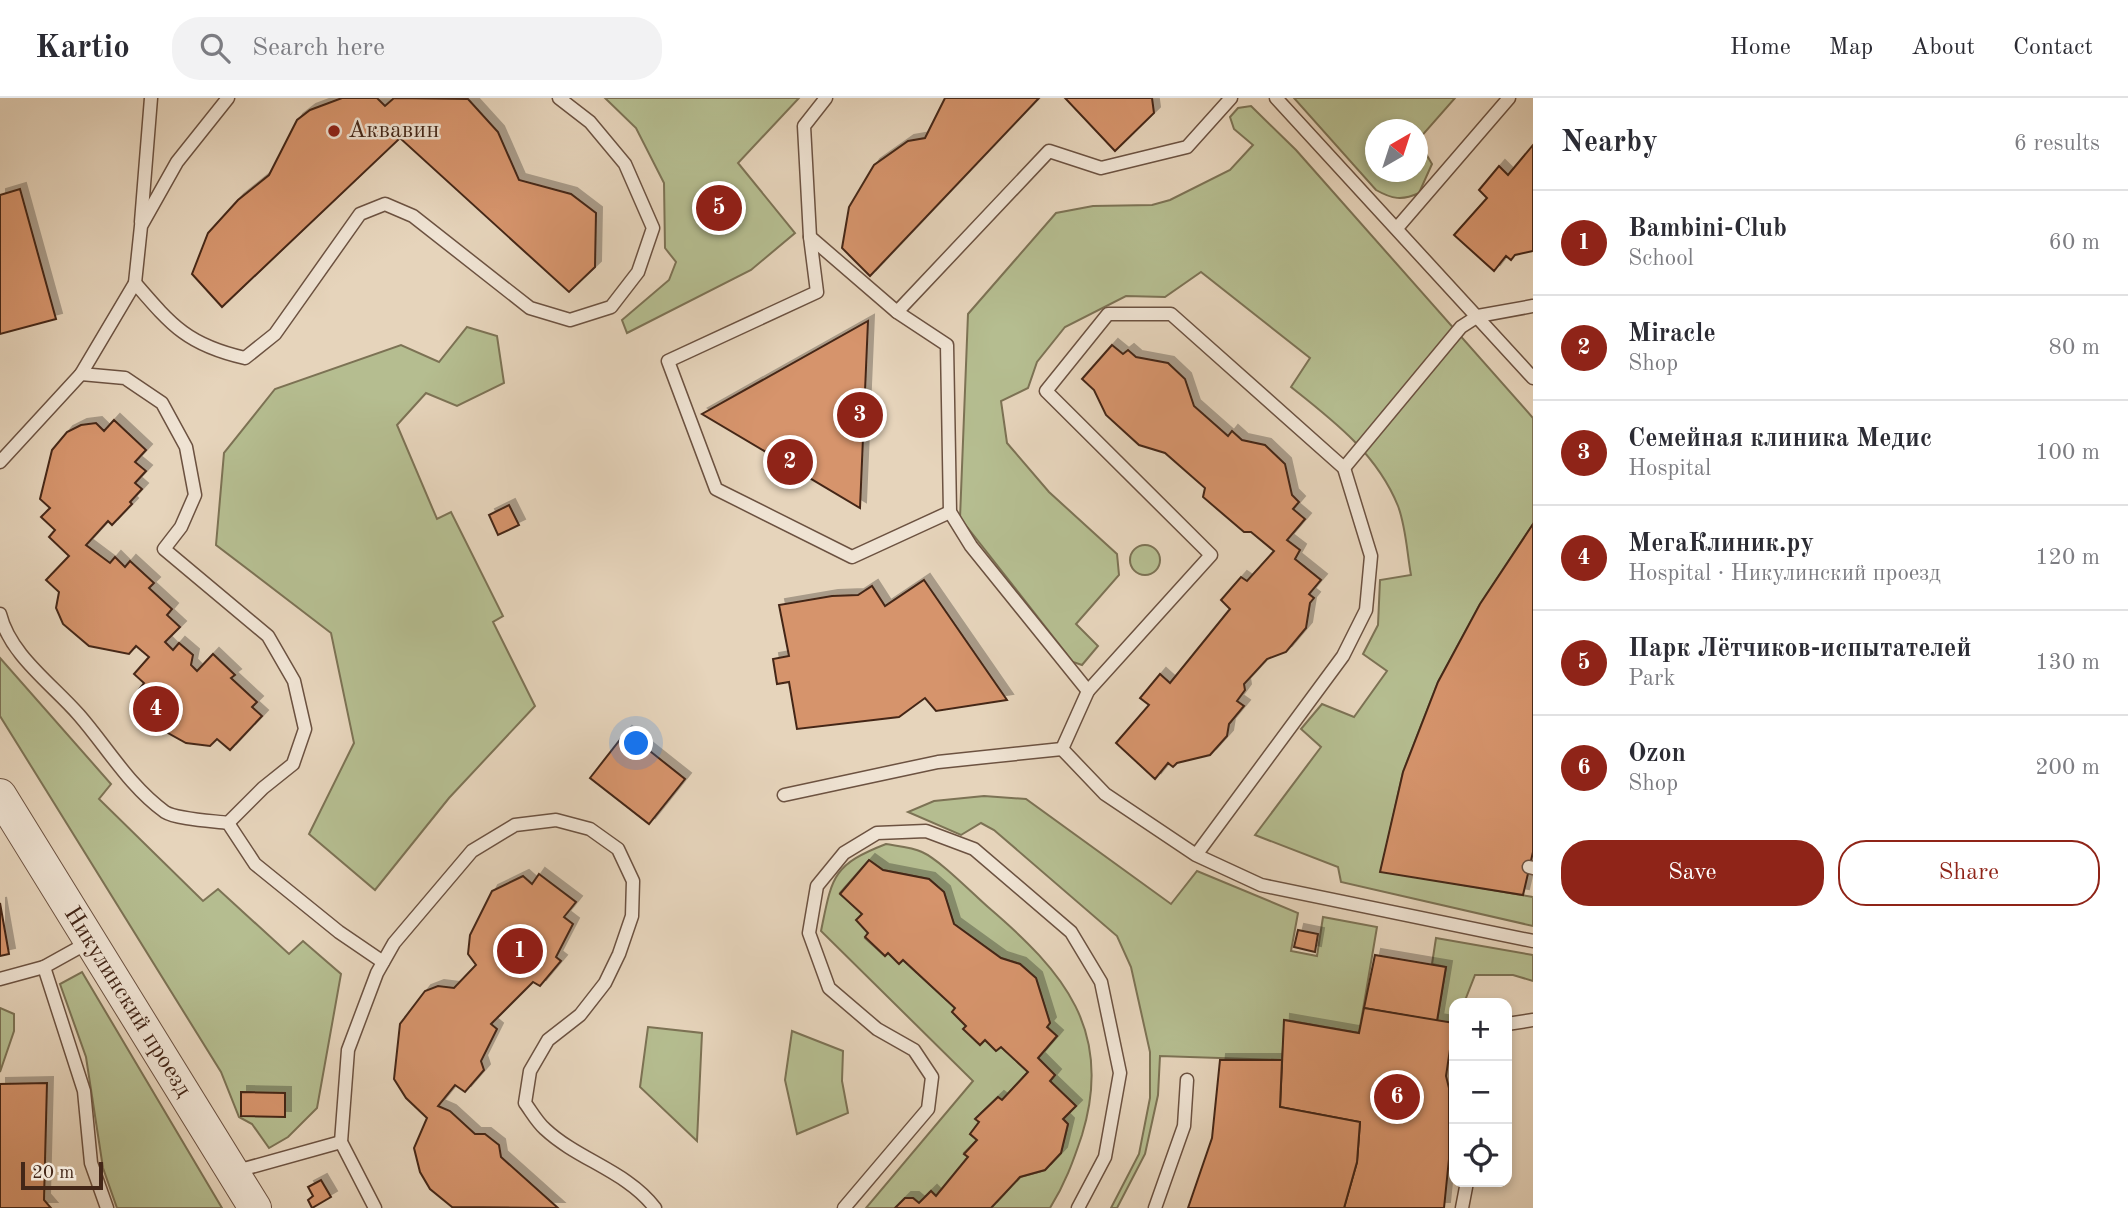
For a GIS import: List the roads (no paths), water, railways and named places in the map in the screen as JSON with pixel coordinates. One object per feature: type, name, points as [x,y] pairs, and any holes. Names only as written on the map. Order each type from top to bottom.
[{"type":"street","name":"Никулинский проезд","points":[[0,795],[254,1208]]},
{"type":"lane","points":[[0,462],[81,374],[135,283],[151,98]]},
{"type":"lane","points":[[141,226],[177,162],[228,98]]},
{"type":"lane","points":[[135,283],[172,326],[206,348],[245,358],[275,334],[360,214],[385,204],[413,216],[530,308],[570,320],[611,307],[638,272],[653,228],[625,164],[590,122],[559,98]]},
{"type":"lane","points":[[826,98],[804,126],[810,237],[817,292],[668,361],[716,489],[852,557],[950,512]]},
{"type":"lane","points":[[897,312],[1049,151],[1101,168],[1187,147],[1231,98]]},
{"type":"lane","points":[[1276,98],[1533,378]]},
{"type":"lane","points":[[1397,228],[1508,98]]},
{"type":"lane","points":[[810,237],[897,312],[947,345],[950,512],[971,545],[1088,691]]},
{"type":"lane","points":[[1344,468],[1461,327],[1478,316],[1533,306]]},
{"type":"lane","points":[[1062,749],[1088,691],[1210,555],[1046,391],[1108,314],[1171,314],[1344,468],[1371,556],[1366,610],[1343,656],[1196,855]]},
{"type":"lane","points":[[81,374],[125,378],[162,403],[186,447],[195,495],[181,527],[164,549],[268,636],[294,681],[305,729],[293,764],[263,788],[228,823]]},
{"type":"lane","points":[[0,614],[3,627],[34,670],[79,715],[123,773],[167,813],[228,823],[255,864],[339,932],[383,961]]},
{"type":"lane","points":[[1062,749],[1105,794],[1196,855],[1261,885],[1533,941]]},
{"type":"lane","points":[[785,795],[938,762],[1062,749]]},
{"type":"lane","points":[[375,1208],[341,1142],[348,1050],[383,961],[402,933],[472,851],[515,825],[556,820],[590,829],[618,849],[633,881],[632,916],[619,954],[605,983],[580,1015],[548,1040],[530,1071],[525,1103],[544,1128],[580,1154],[614,1172],[655,1208]]},
{"type":"lane","points":[[844,1208],[928,1109],[932,1077],[914,1050],[877,1029],[829,988],[809,933],[817,887],[844,853],[877,833],[926,831],[974,849],[1062,924],[1071,932],[1101,982],[1120,1073],[1105,1157],[1078,1208]]},
{"type":"lane","points":[[0,979],[44,967],[90,941]]},
{"type":"lane","points":[[44,967],[84,1091],[92,1163],[107,1208]]},
{"type":"lane","points":[[1512,1023],[1533,1020]]},
{"type":"lane","points":[[1155,1208],[1184,1126],[1187,1080]]},
{"type":"lane","points":[[232,1172],[341,1142]]},
{"type":"lane","points":[[1462,1208],[1466,1187]]},
{"type":"place","name":"Аквавин","points":[[334,131]]},
{"type":"place","name":"Парк Лётчиков-испытателей","points":[[719,208]]},
{"type":"place","name":"Семейная клиника Медис","points":[[860,415]]},
{"type":"place","name":"Miracle","points":[[790,462]]},
{"type":"place","name":"МегаКлиник.ру","points":[[156,709]]},
{"type":"place","name":"Bambini-Club","points":[[520,951]]},
{"type":"place","name":"Ozon","points":[[1397,1097]]}]
